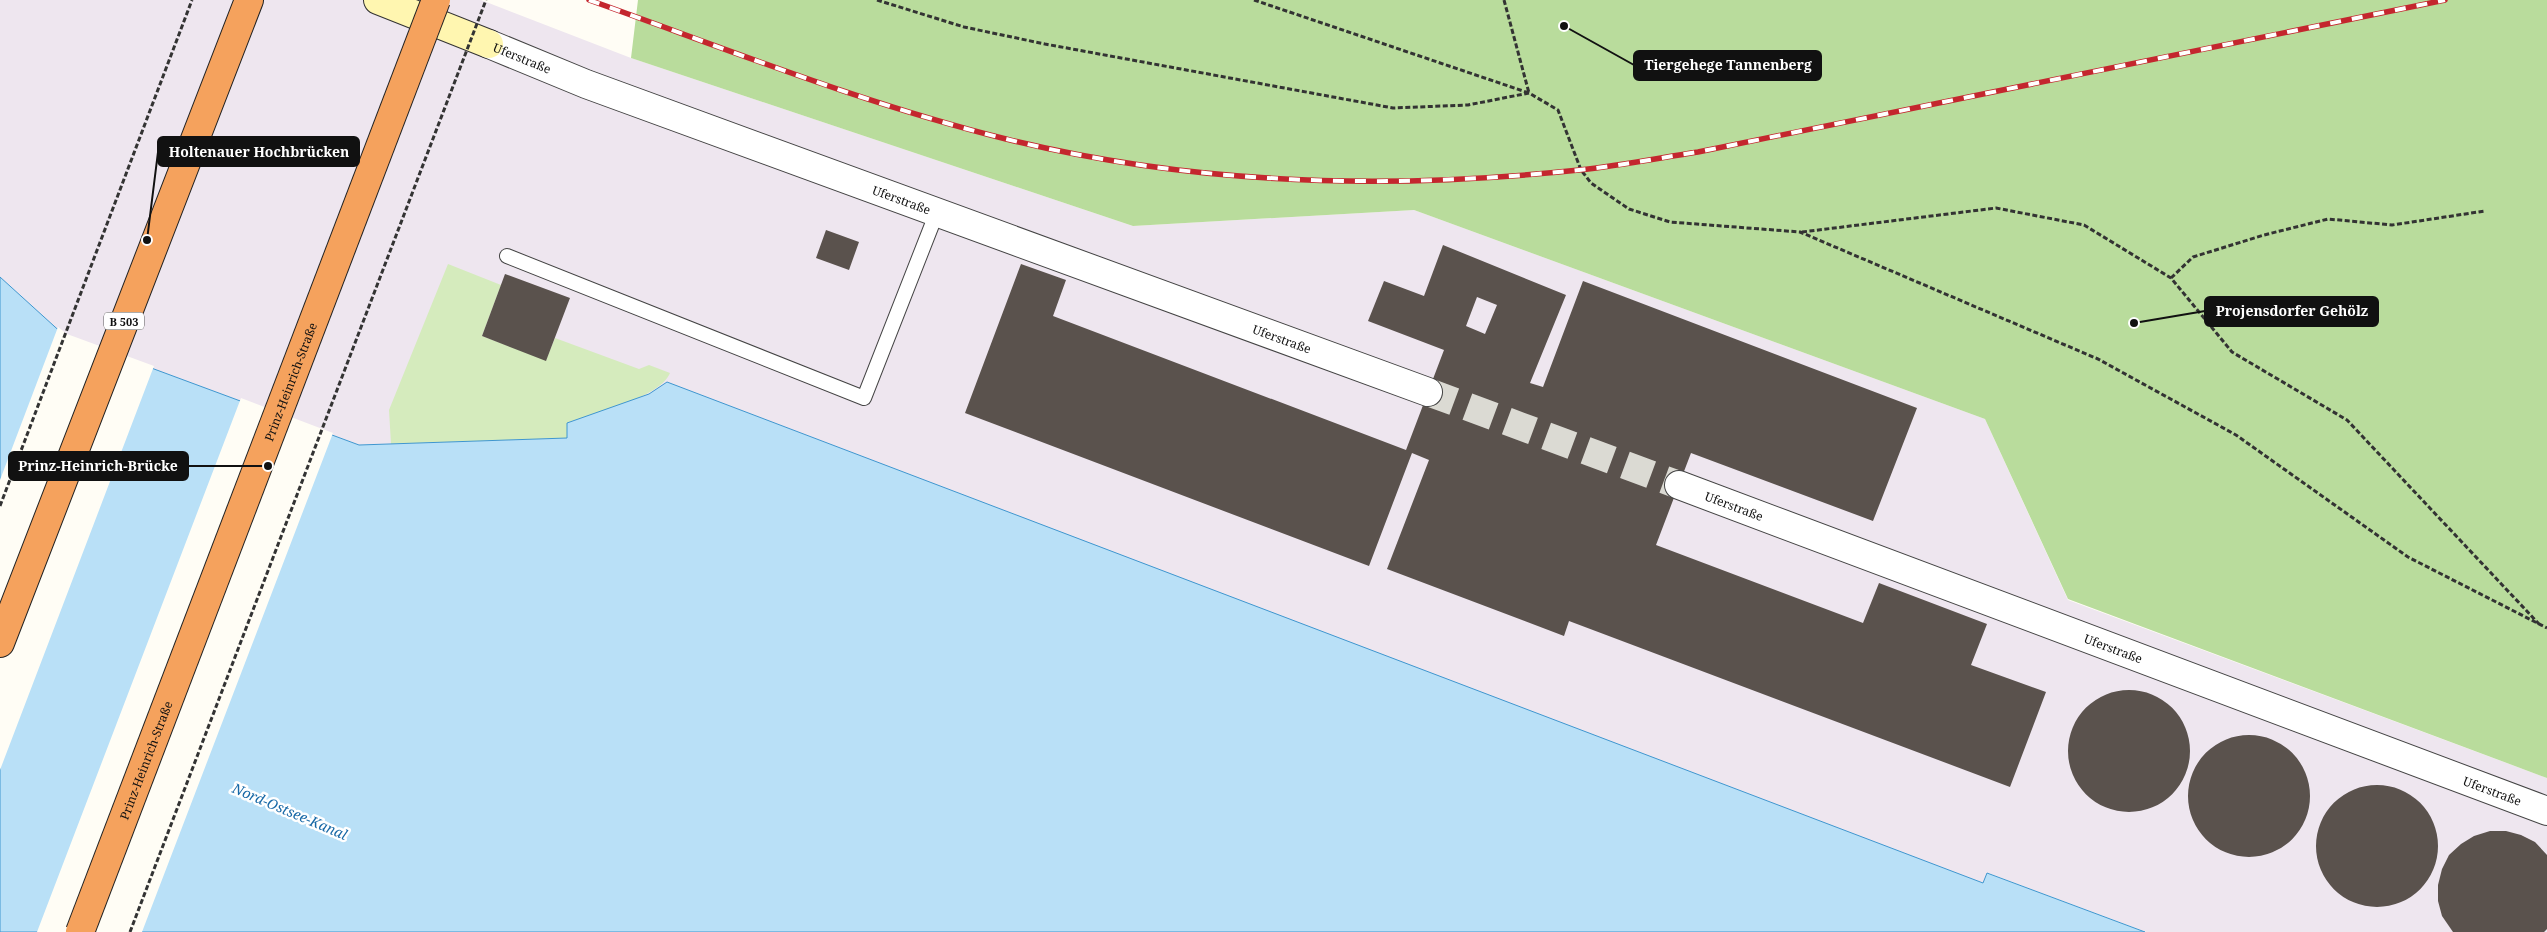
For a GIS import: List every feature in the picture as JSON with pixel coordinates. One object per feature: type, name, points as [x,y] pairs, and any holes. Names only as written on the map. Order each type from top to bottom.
[{"type":"highway","name":"B 503","points":[[0,642],[249,0]]},
{"type":"highway","name":"Prinz-Heinrich-Straße","points":[[80,932],[436,0]]},
{"type":"street","name":"Uferstraße","points":[[378,0],[586,84],[1428,392]]},
{"type":"street","name":"Uferstraße","points":[[1679,485],[2547,812]]},
{"type":"lane","points":[[507,256],[864,398],[937,212]]},
{"type":"path","points":[[0,506],[192,0]]},
{"type":"path","points":[[130,932],[486,0]]},
{"type":"path","points":[[876,0],[964,27],[1393,108],[1468,105],[1530,93]]},
{"type":"path","points":[[1254,0],[1530,93],[1558,110],[1581,170],[1591,183],[1629,208],[1670,222],[1800,232],[1996,208],[2084,225],[2170,278],[2232,352],[2347,420],[2541,626]]},
{"type":"path","points":[[1504,0],[1530,93]]},
{"type":"path","points":[[2170,278],[2193,257],[2264,235],[2328,219],[2392,225],[2485,211]]},
{"type":"path","points":[[1800,232],[2098,359],[2236,435],[2408,557],[2547,628]]},
{"type":"shaded area","points":[[0,0],[481,0],[631,58],[1133,226],[1414,210],[1985,419],[2068,600],[2547,778],[2547,932],[2146,932],[1988,873],[1983,883],[568,438],[359,445],[65,336],[0,277]]},
{"type":"green space","points":[[638,0],[2547,0],[2547,778],[2068,599],[1985,419],[1414,210],[1133,226],[631,58]]},
{"type":"green space","points":[[448,264],[501,285],[482,336],[546,360],[555,338],[639,369],[649,365],[670,373],[664,382],[640,397],[567,423],[568,438],[391,444],[389,410]]},
{"type":"water","name":"Nord-Ostsee-Kanal","points":[[0,277],[65,336],[359,445],[567,438],[567,423],[649,394],[667,382],[1983,883],[1987,873],[2145,932],[0,932]]},
{"type":"pier","points":[[58,327],[67,334],[154,366],[0,770],[0,480]]},
{"type":"pier","points":[[241,398],[333,433],[142,932],[37,932]]},
{"type":"building","points":[[826,230],[859,242],[849,270],[816,258]]},
{"type":"building","points":[[1443,245],[1566,295],[1530,383],[1543,387],[1583,281],[1917,408],[1873,521],[1691,453],[1656,545],[1863,623],[1879,583],[1987,624],[1971,665],[2046,692],[2010,787],[1569,621],[1564,636],[1387,569],[1429,460],[1412,453],[1369,566],[965,413],[1021,264],[1066,280],[1053,316],[1406,450],[1444,350],[1368,321],[1384,281],[1424,296]],"holes":[[[1477,297],[1497,305],[1485,334],[1466,326]]]},
{"type":"building","points":[[505,274],[570,298],[546,361],[482,336]]},
{"type":"building","points":[[2129,690],[2141,691],[2152,695],[2163,700],[2172,708],[2180,717],[2185,728],[2189,739],[2189,763],[2185,774],[2180,785],[2172,794],[2163,802],[2152,807],[2141,811],[2129,812],[2117,811],[2106,807],[2095,802],[2086,794],[2078,785],[2073,774],[2069,763],[2068,751],[2069,739],[2073,728],[2078,717],[2086,708],[2095,700],[2106,695],[2117,691]]},
{"type":"building","points":[[2249,735],[2261,736],[2272,740],[2283,745],[2292,753],[2300,762],[2305,773],[2309,784],[2309,808],[2305,819],[2300,830],[2292,839],[2283,847],[2272,852],[2261,856],[2249,857],[2237,856],[2226,852],[2215,847],[2206,839],[2198,830],[2193,819],[2189,808],[2188,796],[2189,784],[2193,773],[2198,762],[2206,753],[2215,745],[2226,740],[2237,736]]},
{"type":"building","points":[[2377,785],[2389,786],[2400,790],[2411,795],[2420,803],[2428,812],[2433,823],[2437,834],[2437,858],[2433,869],[2428,880],[2420,889],[2411,897],[2400,902],[2389,906],[2377,907],[2365,906],[2354,902],[2343,897],[2334,889],[2326,880],[2321,869],[2317,858],[2316,846],[2317,834],[2321,823],[2326,812],[2334,803],[2343,795],[2354,790],[2365,786]]},
{"type":"building","points":[[2490,831],[2506,831],[2521,835],[2535,842],[2547,855],[2547,929],[2544,932],[2453,932],[2442,916],[2438,901],[2438,885],[2442,869],[2449,855],[2474,836]]},
{"type":"tunnel","points":[[1428,392],[1679,485]]},
{"type":"railway","points":[[589,0],[848,93],[1006,139],[1148,166],[1219,174],[1291,179],[1364,181],[1436,180],[1507,176],[1594,168],[1698,152],[2445,0]]},
{"type":"place","name":"Tiergehege Tannenberg","points":[[1564,26]]},
{"type":"place","name":"Holtenauer Hochbrücken","points":[[147,240]]},
{"type":"place","name":"Projensdorfer Gehölz","points":[[2134,323]]},
{"type":"place","name":"Prinz-Heinrich-Brücke","points":[[268,466]]}]
